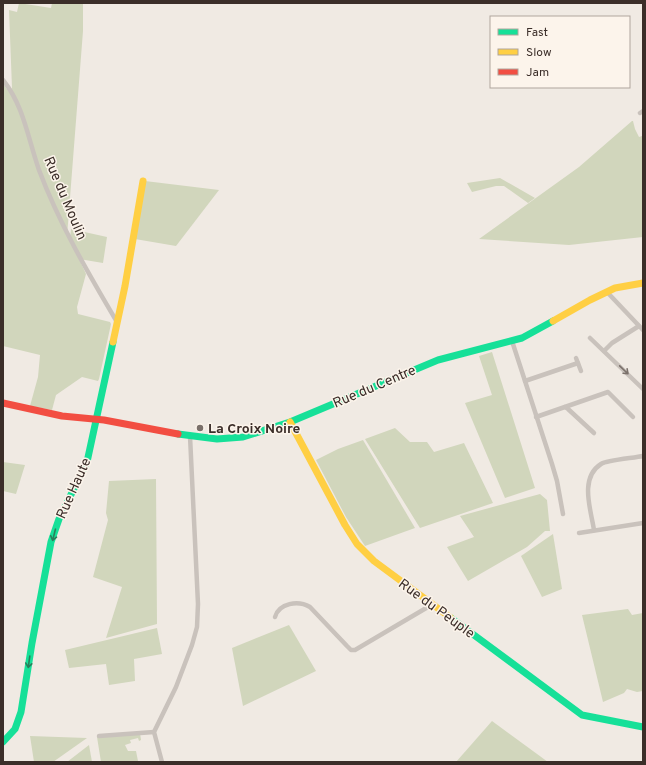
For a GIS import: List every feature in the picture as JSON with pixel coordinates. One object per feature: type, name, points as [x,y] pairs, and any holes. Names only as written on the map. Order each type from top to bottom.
[{"type":"street","name":"Rue du Moulin","points":[[3,80],[19,105],[39,170],[62,222],[90,276],[117,322]]},
{"type":"street","name":"Rue Haute","points":[[3,742],[13,733],[21,716],[30,651],[47,561],[55,530],[59,518],[86,464],[125,286],[143,181]]},
{"type":"street","name":"Rue du Centre","points":[[3,403],[62,416],[104,420],[190,436],[217,439],[237,438],[290,422],[438,360],[461,352],[522,338],[590,300],[626,285],[643,283]]},
{"type":"street","points":[[608,292],[643,330]]},
{"type":"street","points":[[604,351],[612,343],[638,326]]},
{"type":"street","points":[[590,338],[643,389]]},
{"type":"street","points":[[512,341],[557,481],[564,514]]},
{"type":"street","points":[[576,358],[581,371]]},
{"type":"street","points":[[525,381],[578,363]]},
{"type":"street","points":[[536,417],[608,392],[633,417]]},
{"type":"street","points":[[565,407],[594,433]]},
{"type":"street","name":"Rue du Peuple","points":[[290,422],[345,525],[357,544],[374,561],[582,715],[643,727]]},
{"type":"street","points":[[162,762],[154,732],[183,670],[197,627],[198,604],[190,436]]},
{"type":"street","points":[[594,530],[588,493],[588,482],[594,471],[601,464],[643,456]]},
{"type":"street","points":[[579,532],[643,523]]},
{"type":"street","points":[[275,617],[279,609],[284,606],[298,603],[304,604],[310,607],[350,650],[355,650],[434,604]]},
{"type":"street","points":[[99,736],[154,732]]},
{"type":"green space","points":[[19,3],[51,8],[52,3],[83,3],[83,31],[67,236],[70,238],[71,229],[107,237],[103,263],[79,259],[86,274],[77,307],[78,314],[110,322],[111,324],[99,379],[98,381],[82,377],[56,395],[52,410],[30,406],[38,377],[40,355],[3,346],[3,87],[4,85],[9,92],[12,88],[9,10],[17,12]]},
{"type":"green space","points":[[632,121],[639,137],[642,136],[643,143],[643,237],[569,245],[479,239],[579,167]]},
{"type":"green space","points":[[500,178],[535,198],[528,203],[504,186],[496,186],[472,192],[467,183]]},
{"type":"green space","points":[[145,181],[219,190],[176,246],[135,239]]},
{"type":"green space","points":[[492,352],[535,488],[505,498],[465,403],[492,395],[479,356]]},
{"type":"green space","points":[[395,428],[410,442],[427,442],[434,452],[464,443],[493,503],[420,528],[365,439]]},
{"type":"green space","points":[[363,440],[415,528],[365,546],[346,517],[316,460],[338,449]]},
{"type":"green space","points":[[3,462],[25,465],[16,494],[3,491]]},
{"type":"green space","points":[[156,479],[157,624],[106,638],[122,587],[93,577],[108,520],[106,513],[109,481]]},
{"type":"green space","points":[[540,494],[547,500],[550,531],[545,531],[527,547],[468,581],[447,547],[474,537],[460,516]]},
{"type":"green space","points":[[553,534],[562,589],[542,597],[521,556]]},
{"type":"green space","points":[[628,609],[632,615],[643,613],[643,691],[637,692],[627,689],[624,693],[603,702],[582,615]]},
{"type":"green space","points":[[289,625],[316,671],[243,706],[232,648]]},
{"type":"green space","points":[[157,628],[162,654],[134,659],[135,681],[109,685],[106,664],[69,668],[65,650]]},
{"type":"green space","points":[[492,721],[548,762],[456,762]]},
{"type":"green space","points":[[140,733],[141,740],[139,741],[138,738],[130,740],[131,743],[125,745],[128,751],[136,751],[138,761],[101,762],[97,737]]},
{"type":"green space","points":[[30,736],[87,738],[53,762],[34,762]]},
{"type":"green space","points":[[89,745],[92,762],[67,762]]},
{"type":"traffic: fast","points":[[178,434],[217,439],[243,437],[290,422],[438,360],[522,338],[553,321]]},
{"type":"traffic: fast","points":[[3,742],[15,729],[21,712],[51,542],[59,519],[87,462],[113,342]]},
{"type":"traffic: fast","points":[[451,618],[582,715],[643,727]]},
{"type":"traffic: slow","points":[[113,342],[125,286],[143,181]]},
{"type":"traffic: slow","points":[[553,321],[615,288],[643,283]]},
{"type":"traffic: slow","points":[[290,422],[345,525],[357,544],[374,561],[451,618]]},
{"type":"traffic: jam","points":[[3,403],[62,416],[104,420],[178,434]]},
{"type":"place","name":"La Croix Noire","points":[[200,428]]}]
